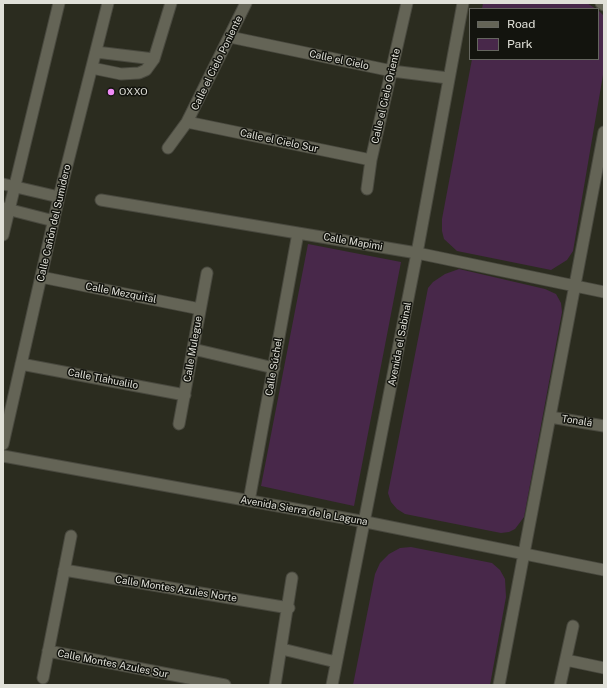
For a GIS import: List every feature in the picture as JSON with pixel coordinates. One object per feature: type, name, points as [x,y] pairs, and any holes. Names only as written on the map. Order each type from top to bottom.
[{"type":"street","points":[[3,235],[8,185],[59,3]]},
{"type":"street","name":"Calle Cañón del Sumidero","points":[[3,444],[59,197],[108,3]]},
{"type":"street","points":[[92,68],[112,73],[139,73],[150,65],[154,59],[171,3]]},
{"type":"street","name":"Calle el Cielo Poniente","points":[[168,148],[187,122],[246,3]]},
{"type":"street","name":"Calle el Cielo Oriente","points":[[367,189],[371,160],[407,3]]},
{"type":"street","name":"Avenida el Sabinal","points":[[332,685],[366,522],[463,3]]},
{"type":"street","name":"Calle el Cielo","points":[[230,37],[392,71],[448,78]]},
{"type":"street","points":[[96,52],[154,59]]},
{"type":"street","name":"Calle el Cielo Sur","points":[[187,122],[371,160]]},
{"type":"street","points":[[499,685],[522,554],[550,417],[573,286],[601,164],[604,132]]},
{"type":"street","points":[[8,185],[59,197]]},
{"type":"street","name":"Calle Mapimi","points":[[101,200],[417,254],[604,292]]},
{"type":"street","points":[[6,209],[54,221]]},
{"type":"street","name":"Calle Súchel","points":[[249,501],[298,233]]},
{"type":"street","name":"Calle Mulegue","points":[[178,424],[185,395],[207,273]]},
{"type":"street","name":"Calle Mezquital","points":[[41,277],[200,309]]},
{"type":"street","points":[[193,349],[274,368]]},
{"type":"street","name":"Calle Tlahualilo","points":[[22,364],[185,395]]},
{"type":"street","name":"Tonalá","points":[[550,417],[604,426]]},
{"type":"street","name":"Avenida Sierra de la Laguna","points":[[3,456],[366,522],[604,570]]},
{"type":"street","points":[[43,678],[71,536]]},
{"type":"street","name":"Calle Montes Azules Norte","points":[[64,570],[289,608]]},
{"type":"street","points":[[275,685],[289,608],[292,578]]},
{"type":"street","points":[[560,685],[573,626]]},
{"type":"street","points":[[282,649],[336,662]]},
{"type":"street","name":"Calle Montes Azules Sur","points":[[48,651],[226,685]]},
{"type":"street","points":[[566,660],[604,668]]},
{"type":"green space","points":[[483,3],[587,3],[594,8],[482,8]]},
{"type":"green space","points":[[599,11],[604,16],[604,69],[573,251],[567,260],[551,270],[457,251],[444,239],[442,219],[472,60],[599,60]]},
{"type":"green space","points":[[308,244],[401,262],[354,506],[261,486]]},
{"type":"green space","points":[[459,269],[545,289],[556,294],[561,303],[562,312],[524,517],[515,529],[509,532],[501,533],[405,514],[397,509],[391,502],[388,493],[428,288],[433,282],[445,274]]},
{"type":"green space","points":[[411,547],[492,563],[500,570],[505,579],[506,597],[490,685],[353,685],[375,574],[380,563],[389,554],[400,548]]},
{"type":"place","name":"OXXO","points":[[111,92]]}]
